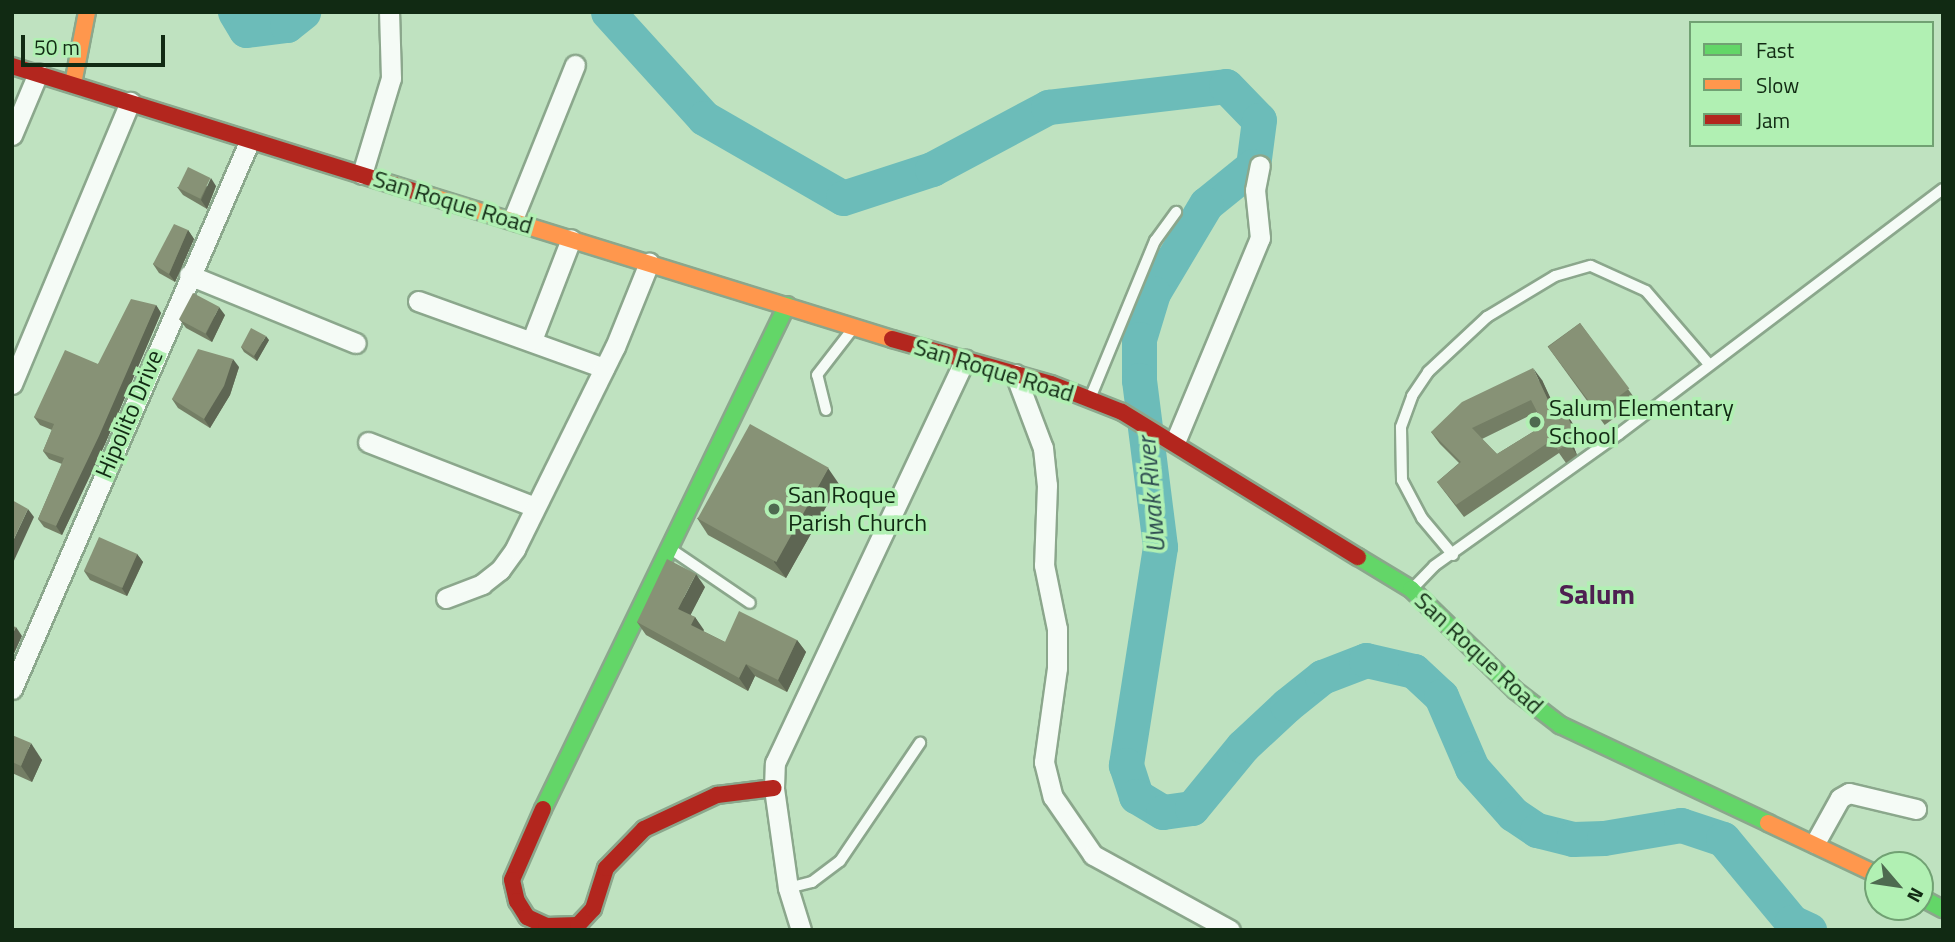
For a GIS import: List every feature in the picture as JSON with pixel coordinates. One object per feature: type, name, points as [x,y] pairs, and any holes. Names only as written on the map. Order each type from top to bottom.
[{"type":"street","points":[[73,84],[87,12]]},
{"type":"street","points":[[362,174],[391,78],[389,12]]},
{"type":"street","points":[[513,219],[575,65]]},
{"type":"street","name":"San Roque Road","points":[[12,66],[249,142],[513,219],[854,328],[1015,373],[1122,412],[1411,589],[1548,717],[1599,746],[1815,843],[1864,868]]},
{"type":"street","points":[[12,135],[38,74]]},
{"type":"street","points":[[12,384],[130,102]]},
{"type":"street","name":"Hipolito Drive","points":[[12,689],[189,275],[249,142]]},
{"type":"street","points":[[1175,442],[1260,238],[1255,190],[1260,164]]},
{"type":"street","points":[[532,340],[571,239]]},
{"type":"street","points":[[446,598],[482,584],[500,570],[535,507],[604,368],[649,263]]},
{"type":"street","points":[[189,275],[356,343]]},
{"type":"street","points":[[418,301],[604,368]]},
{"type":"street","points":[[774,788],[717,795],[644,829],[606,868],[593,909],[578,925],[547,926],[527,917],[517,901],[512,880],[524,847],[787,305]]},
{"type":"street","points":[[801,930],[788,888],[774,788],[775,763],[789,727],[823,667],[965,359]]},
{"type":"street","points":[[1015,373],[1040,437],[1047,485],[1044,565],[1057,629],[1057,668],[1044,762],[1053,797],[1093,855],[1230,930]]},
{"type":"street","points":[[368,442],[535,507]]},
{"type":"street","points":[[1815,843],[1840,798],[1849,793],[1916,809]]},
{"type":"lane","points":[[1411,589],[1434,566],[1453,555],[1943,189]]},
{"type":"lane","points":[[1090,400],[1155,242],[1176,212]]},
{"type":"lane","points":[[1453,555],[1422,518],[1402,480],[1401,427],[1412,396],[1428,372],[1486,317],[1555,276],[1591,266],[1646,290],[1708,363]]},
{"type":"lane","points":[[826,410],[817,375],[854,328]]},
{"type":"lane","points":[[668,547],[750,603]]},
{"type":"lane","points":[[788,888],[812,882],[840,861],[920,743]]},
{"type":"building","points":[[188,167],[210,178],[200,199],[178,188]]},
{"type":"building","points":[[174,224],[188,230],[169,274],[153,264]]},
{"type":"building","points":[[193,293],[219,307],[205,334],[179,319]]},
{"type":"building","points":[[131,299],[156,305],[56,526],[38,519],[64,458],[43,451],[54,424],[34,417],[65,350],[98,364]]},
{"type":"building","points":[[1580,323],[1629,388],[1597,413],[1548,347]]},
{"type":"building","points":[[251,328],[266,336],[254,356],[241,347]]},
{"type":"building","points":[[198,349],[233,359],[224,386],[204,419],[172,399]]},
{"type":"building","points":[[1533,368],[1556,417],[1565,412],[1573,428],[1564,433],[1569,443],[1558,450],[1552,440],[1456,505],[1437,482],[1461,462],[1431,432],[1462,402]],"holes":[[[1531,400],[1544,425],[1497,454],[1472,428]]]},
{"type":"building","name":"San Roque Parish Church","points":[[750,424],[829,468],[776,562],[698,518]]},
{"type":"building","points":[[12,500],[28,509],[12,543]]},
{"type":"building","points":[[99,537],[137,554],[122,588],[84,571]]},
{"type":"building","points":[[667,559],[696,574],[678,609],[695,617],[691,625],[725,642],[739,611],[797,640],[778,680],[746,664],[739,678],[637,622]]},
{"type":"building","points":[[12,735],[31,743],[21,766],[12,762]]},
{"type":"waterway","name":"Uwak River","points":[[235,12],[246,30],[287,25],[303,12]]},
{"type":"waterway","name":"Uwak River","points":[[608,12],[704,118],[843,198],[932,169],[1048,107],[1226,86],[1259,120],[1253,166],[1206,204],[1153,293],[1139,339],[1139,380],[1160,547],[1126,765],[1136,796],[1163,812],[1192,808],[1243,746],[1287,705],[1322,677],[1366,660],[1414,671],[1441,696],[1472,768],[1513,814],[1537,830],[1573,839],[1604,838],[1681,825],[1723,839],[1792,922],[1809,930]]},
{"type":"traffic: fast","points":[[543,809],[787,305]]},
{"type":"traffic: fast","points":[[1358,557],[1411,589],[1516,691],[1560,725],[1768,823]]},
{"type":"traffic: fast","points":[[1934,904],[1943,909]]},
{"type":"traffic: slow","points":[[73,84],[87,12]]},
{"type":"traffic: slow","points":[[427,195],[892,339]]},
{"type":"traffic: slow","points":[[1768,823],[1864,868]]},
{"type":"traffic: jam","points":[[12,66],[427,195]]},
{"type":"traffic: jam","points":[[892,339],[1051,384],[1122,412],[1358,557]]},
{"type":"traffic: jam","points":[[543,809],[512,880],[517,901],[527,917],[546,926],[578,925],[593,909],[606,868],[644,829],[717,795],[774,788]]},
{"type":"place","name":"Salum Elementary School","points":[[1535,422]]},
{"type":"place","name":"San Roque Parish Church","points":[[774,509]]},
{"type":"district","name":"Salum","points":[[1597,594]]}]
